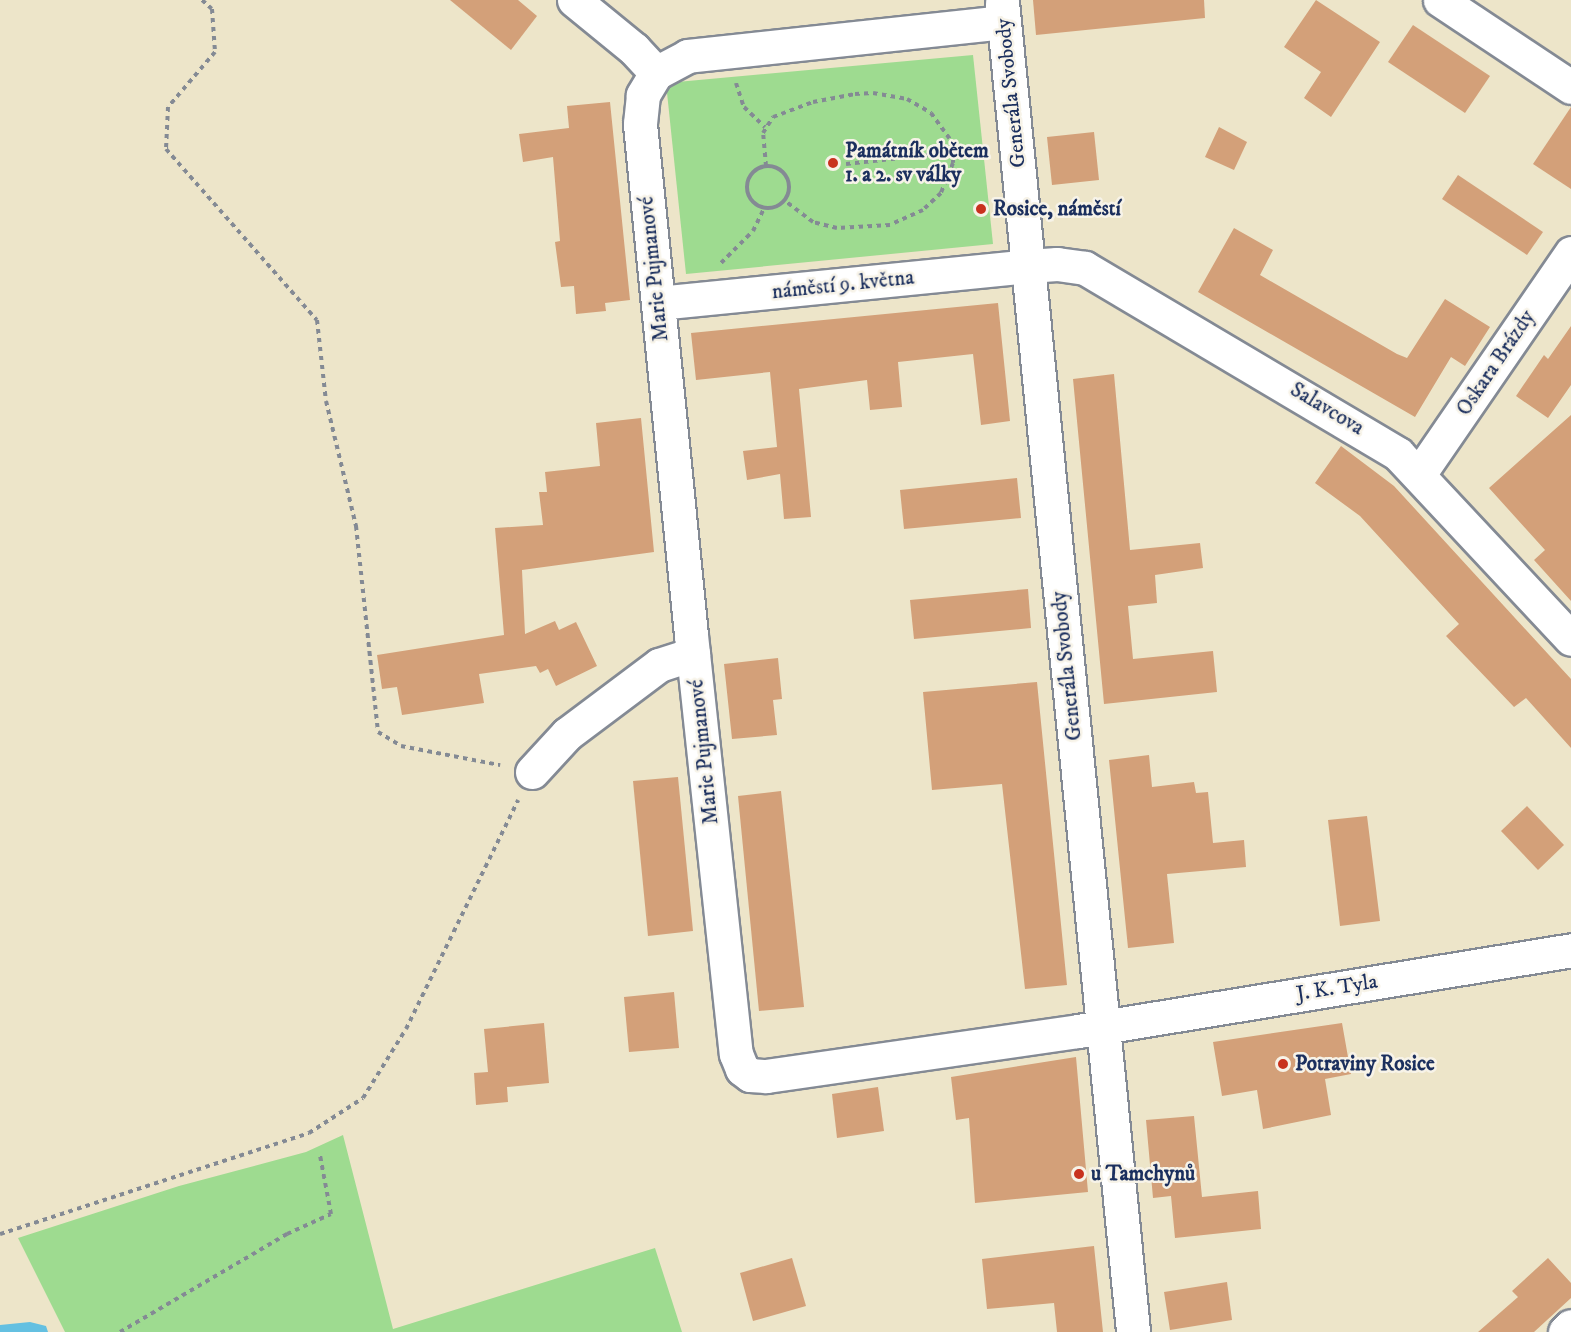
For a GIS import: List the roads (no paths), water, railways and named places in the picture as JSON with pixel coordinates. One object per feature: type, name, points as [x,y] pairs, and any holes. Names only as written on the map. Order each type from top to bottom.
[{"type":"street","points":[[574,0],[634,49],[656,73],[688,56],[1003,11]]},
{"type":"street","points":[[1440,0],[1571,87]]},
{"type":"street","name":"Generála Svobody","points":[[1003,11],[1133,1332]]},
{"type":"street","name":"Marie Pujmanové","points":[[656,73],[643,95],[640,124],[736,1054],[742,1069],[750,1075],[765,1076],[1103,1027]]},
{"type":"street","name":"Oskara Brázdy","points":[[1420,473],[1571,253]]},
{"type":"street","name":"Salavcova","points":[[1028,266],[1072,264],[1100,274],[1375,438],[1420,473],[1571,639]]},
{"type":"street","name":"náměstí 9. května","points":[[658,303],[1028,266]]},
{"type":"street","points":[[532,772],[567,734],[650,672],[668,661],[693,654]]},
{"type":"street","name":"J. K. Tyla","points":[[1103,1027],[1571,950]]},
{"type":"street","points":[[1565,1332],[1571,1326]]},
{"type":"water","points":[[30,1322],[46,1326],[48,1332],[0,1332],[0,1325]]},
{"type":"place","name":"Památník obětem 1. a 2. sv války","points":[[833,163]]},
{"type":"place","name":"Rosice, náměstí","points":[[981,209]]},
{"type":"place","name":"Potraviny Rosice","points":[[1283,1064]]},
{"type":"place","name":"u Tamchynů","points":[[1079,1174]]}]
